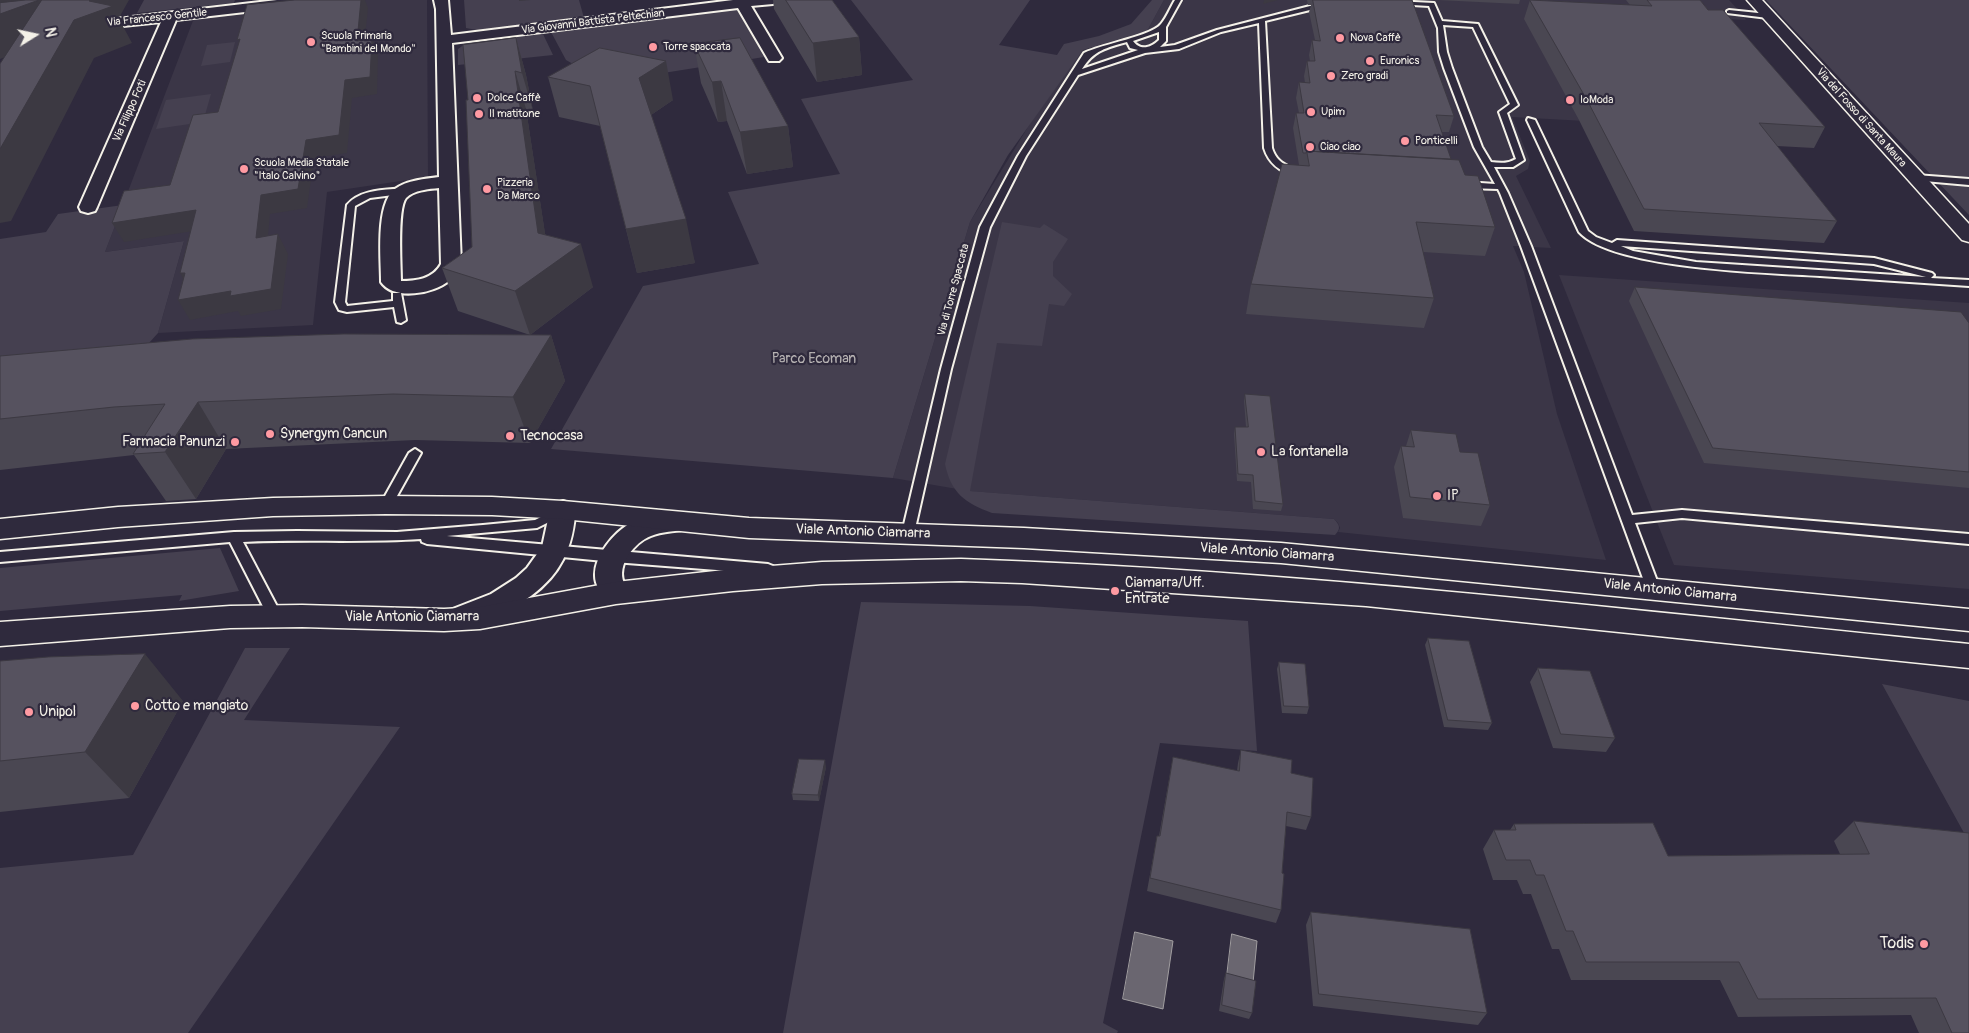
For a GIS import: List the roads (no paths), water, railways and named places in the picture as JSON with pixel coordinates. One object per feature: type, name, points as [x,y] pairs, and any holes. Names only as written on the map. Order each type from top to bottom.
[{"type":"street","name":"Via Francesco Gentile","points":[[69,28],[314,0]]},
{"type":"street","points":[[442,0],[444,40],[448,181],[450,268],[439,279],[398,295],[391,282],[392,208],[396,197],[406,191],[448,181]]},
{"type":"street","name":"Via Giovanni Battista Peltechian","points":[[444,40],[741,1],[774,0]]},
{"type":"street","name":"Via del Fosso di Santa Maura","points":[[1754,0],[1969,236]]},
{"type":"street","points":[[741,1],[774,58]]},
{"type":"street","name":"Via Filippo Foti","points":[[88,207],[171,16]]},
{"type":"street","name":"Viale Antonio Ciamarra","points":[[0,529],[222,510],[386,505],[492,506],[564,510],[749,528],[1024,538],[1281,553],[1969,620]]},
{"type":"street","points":[[455,620],[496,603],[522,588],[537,576],[553,552],[564,510]]},
{"type":"street","points":[[616,593],[609,577],[614,558],[625,541],[642,529],[677,522]]},
{"type":"street","name":"Viale Antonio Ciamarra","points":[[0,634],[156,621],[275,616],[455,620],[505,615],[616,593],[746,578],[822,573],[961,570],[1294,590],[1561,614],[1969,656]]},
{"type":"lane","points":[[1074,74],[1146,51],[1160,44],[1163,27],[1178,0]]},
{"type":"lane","points":[[1130,41],[1130,44],[1135,48],[1146,51],[1176,47],[1219,32],[1310,8],[1346,10],[1343,0]]},
{"type":"lane","points":[[1383,2],[1432,4],[1440,23],[1448,68],[1478,147],[1501,187],[1526,246],[1653,589]]},
{"type":"lane","points":[[1729,12],[1768,16]]},
{"type":"lane","points":[[1262,20],[1269,154],[1281,167],[1292,173],[1301,174]]},
{"type":"lane","points":[[1440,23],[1476,25],[1514,105],[1503,112],[1520,160],[1518,163],[1511,165],[1487,164]]},
{"type":"lane","name":"Via di Torre Spaccata","points":[[908,534],[940,389],[983,233],[995,204],[1022,156],[1074,74],[1089,54],[1151,34],[1163,27]]},
{"type":"lane","points":[[1531,120],[1584,232],[1588,236],[1602,242],[1637,255],[1696,265],[1957,281]]},
{"type":"lane","points":[[1916,178],[1969,182]]},
{"type":"lane","points":[[1453,184],[1501,187]]},
{"type":"lane","points":[[401,320],[398,295],[347,309],[343,308],[340,302],[351,205],[356,200],[368,196],[406,191]]},
{"type":"lane","points":[[1602,242],[1874,261],[1969,283]]},
{"type":"lane","points":[[386,505],[415,453]]},
{"type":"lane","name":"Viale Antonio Ciamarra","points":[[0,557],[234,537],[397,536],[537,524],[564,510]]},
{"type":"lane","points":[[1627,520],[1682,514],[1969,539]]},
{"type":"lane","name":"Viale Antonio Ciamarra","points":[[397,536],[614,558],[822,573]]},
{"type":"lane","points":[[234,537],[275,616]]},
{"type":"place","name":"Nova Caffè","points":[[1340,38]]},
{"type":"place","name":"Scuola Primaria \"Bambini del Mondo\"","points":[[311,42]]},
{"type":"place","name":"Torre spaccata","points":[[653,47]]},
{"type":"place","name":"Euronics","points":[[1370,61]]},
{"type":"place","name":"Zero gradi","points":[[1331,76]]},
{"type":"place","name":"Dolce Caffè","points":[[477,98]]},
{"type":"place","name":"IoModa","points":[[1570,100]]},
{"type":"place","name":"Upim","points":[[1311,112]]},
{"type":"place","name":"Il matitone","points":[[479,114]]},
{"type":"place","name":"Ponticelli","points":[[1405,141]]},
{"type":"place","name":"Ciao ciao","points":[[1310,147]]},
{"type":"place","name":"Scuola Media Statale \"Italo Calvino\"","points":[[244,169]]},
{"type":"place","name":"Pizzeria Da Marco","points":[[487,189]]},
{"type":"place","name":"Synergym Cancun","points":[[270,434]]},
{"type":"place","name":"Tecnocasa","points":[[510,436]]},
{"type":"place","name":"Farmacia Panunzi","points":[[235,442]]},
{"type":"place","name":"La fontanella","points":[[1261,452]]},
{"type":"place","name":"IP","points":[[1437,496]]},
{"type":"place","name":"Ciamarra/Uff. Entrate","points":[[1115,591]]},
{"type":"place","name":"Cotto e mangiato","points":[[135,706]]},
{"type":"place","name":"Unipol","points":[[29,712]]},
{"type":"place","name":"Todis","points":[[1924,944]]},
{"type":"park label","name":"Parco Ecoman","points":[[814,359]]}]
